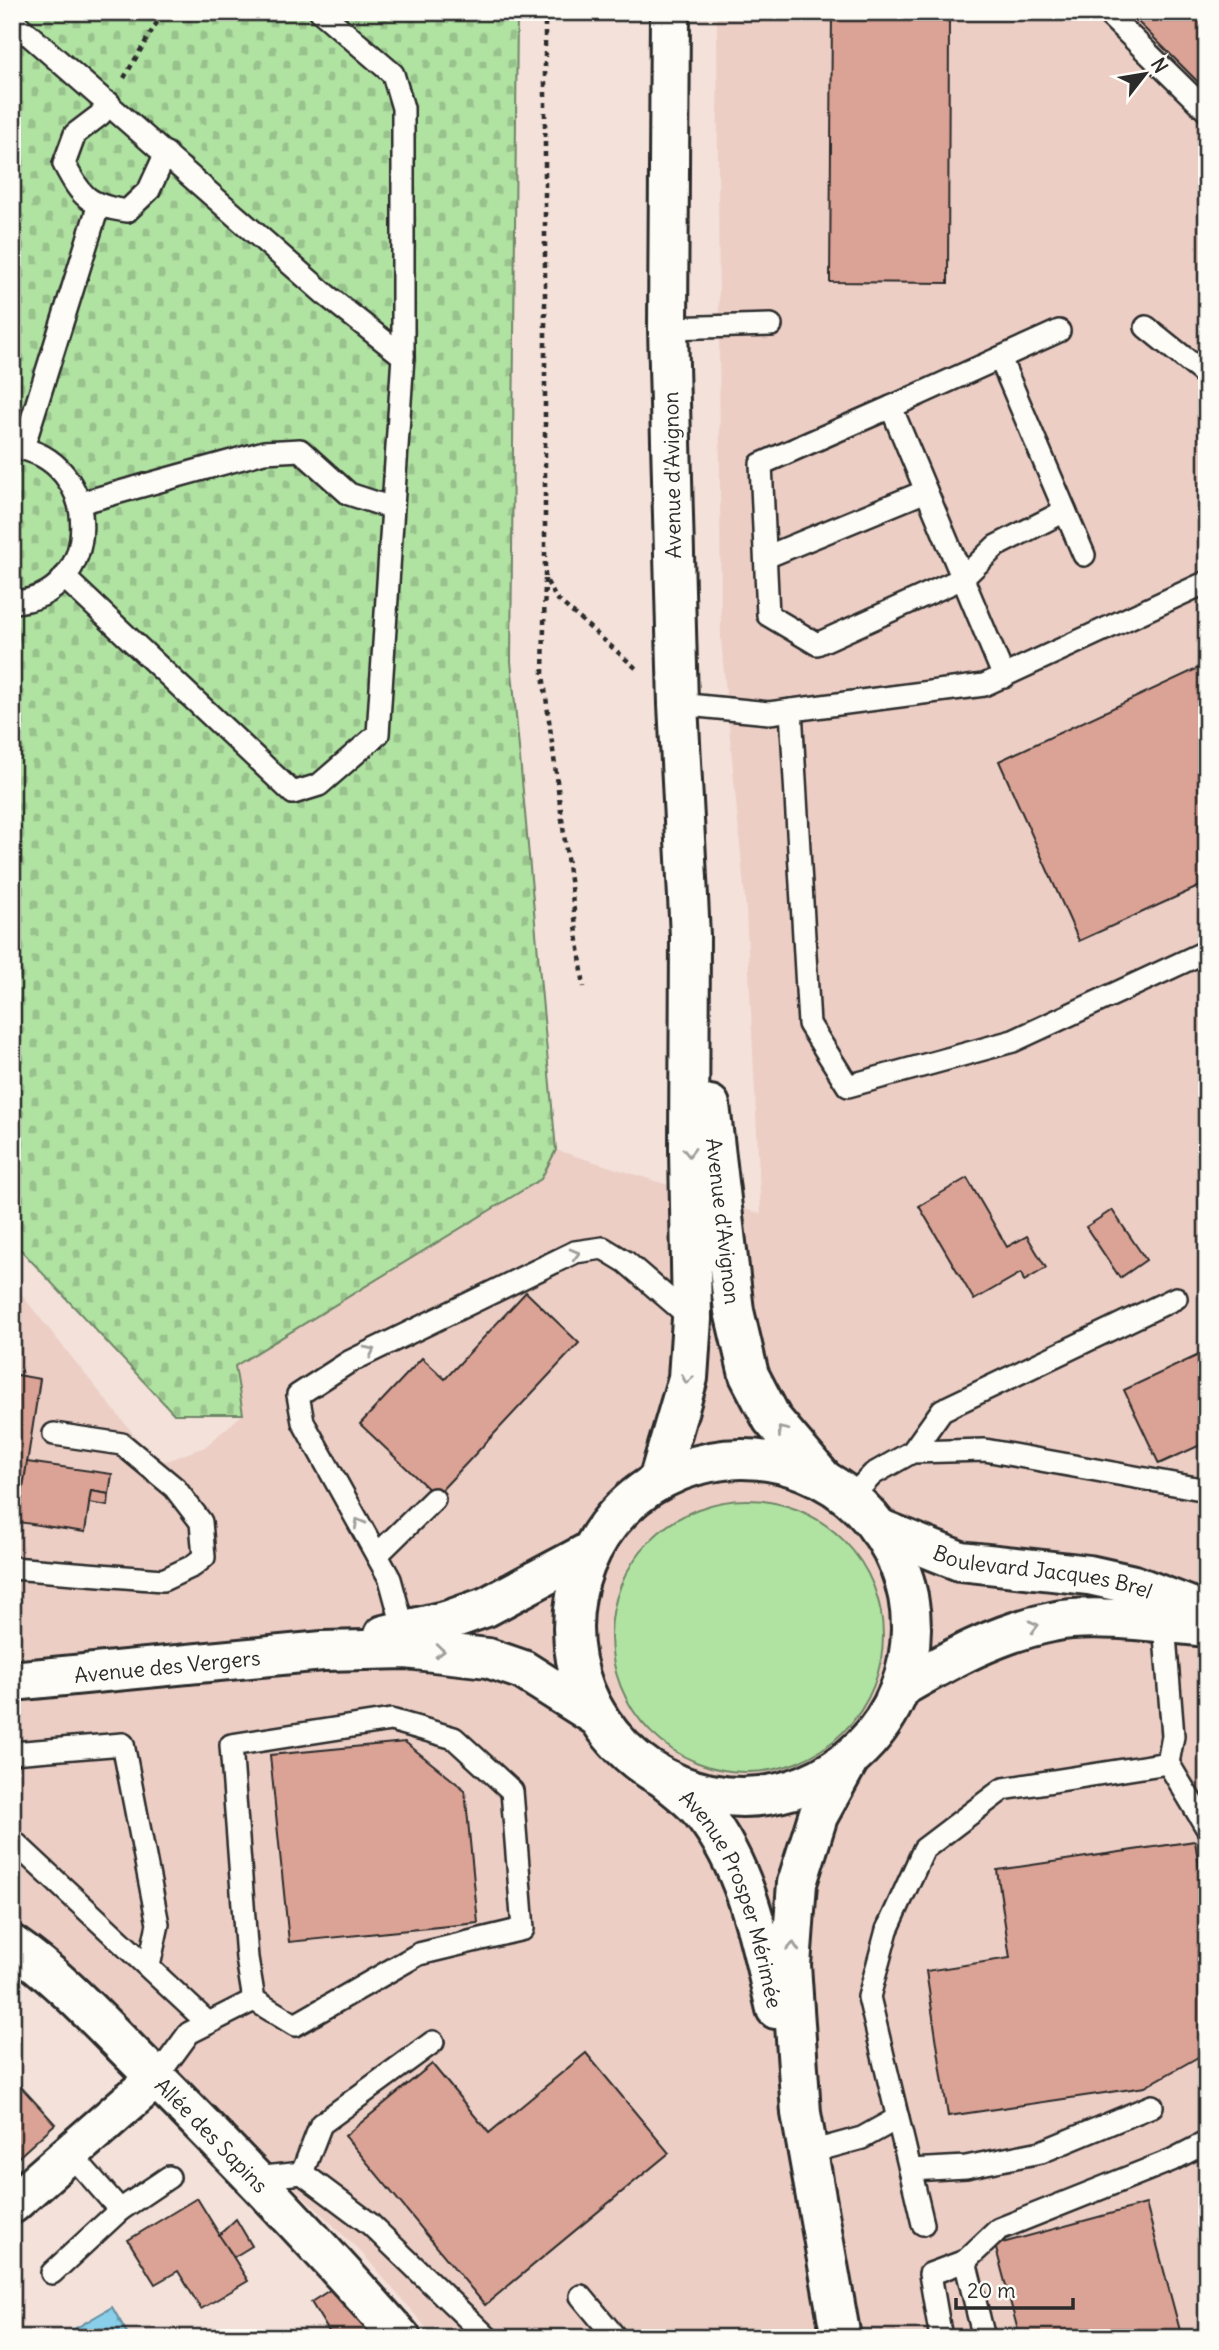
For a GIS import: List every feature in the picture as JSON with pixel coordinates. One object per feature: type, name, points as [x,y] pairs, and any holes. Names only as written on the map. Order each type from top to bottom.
[{"type":"main road","name":"Avenue d'Avignon","points":[[658,1481],[688,1378],[692,1319],[689,1150],[690,936],[678,704],[668,328],[670,12]]},
{"type":"main road","name":"Avenue d'Avignon","points":[[690,936],[734,1311],[749,1375],[772,1419],[837,1489],[878,1528]]},
{"type":"main road","points":[[837,1489],[792,1467],[770,1462],[724,1460],[690,1467],[658,1481],[631,1500],[616,1515],[591,1551],[579,1583],[573,1618],[575,1653],[583,1687],[598,1718],[617,1742],[639,1763],[665,1779],[695,1791],[727,1797],[760,1797],[792,1790],[822,1778],[849,1760],[870,1739],[887,1715],[900,1688],[909,1656],[911,1622],[906,1589],[895,1557],[878,1528]]},
{"type":"main road","name":"Boulevard Jacques Brel","points":[[878,1528],[960,1561],[1089,1575],[1134,1585],[1207,1613]]},
{"type":"main road","name":"Avenue des Vergers","points":[[323,1651],[449,1620],[486,1607],[591,1551]]},
{"type":"main road","name":"Boulevard Jacques Brel","points":[[900,1688],[970,1649],[1010,1632],[1055,1621],[1164,1623],[1207,1627]]},
{"type":"main road","name":"Avenue des Vergers","points":[[12,1681],[323,1651],[406,1648],[488,1658],[523,1670],[598,1718]]},
{"type":"main road","name":"Avenue Prosper Mérimée","points":[[841,2338],[801,2113],[791,1965],[797,1883],[818,1816],[849,1760]]},
{"type":"main road","name":"Avenue Prosper Mérimée","points":[[665,1779],[702,1812],[723,1841],[747,1892],[801,2113]]},
{"type":"main road","name":"Allée des Sapins","points":[[12,1945],[37,1962],[298,2221],[401,2338]]},
{"type":"main road","points":[[12,2204],[156,2078]]},
{"type":"lane","points":[[64,577],[293,793],[319,785],[378,734],[403,356],[403,108],[393,74],[321,12]]},
{"type":"lane","points":[[1105,12],[1207,111]]},
{"type":"lane","points":[[12,20],[327,295],[403,356]]},
{"type":"lane","points":[[109,103],[100,116],[75,134],[64,164],[77,188],[98,207],[127,211],[149,190],[166,153]]},
{"type":"lane","points":[[12,602],[42,594],[64,577],[78,555],[84,529],[80,503],[73,484],[59,468],[43,456],[18,447],[98,207]]},
{"type":"lane","points":[[668,328],[771,325]]},
{"type":"lane","points":[[1146,327],[1207,376]]},
{"type":"lane","points":[[1059,331],[761,464],[768,615],[817,644],[963,578],[996,546],[1065,511]]},
{"type":"lane","points":[[1000,358],[1084,555]]},
{"type":"lane","points":[[891,407],[1004,677]]},
{"type":"lane","points":[[80,503],[264,452],[300,450],[348,494],[393,509]]},
{"type":"lane","points":[[766,556],[926,491]]},
{"type":"lane","points":[[678,704],[769,713],[984,685],[1207,582]]},
{"type":"lane","points":[[791,710],[809,1024],[848,1086],[1013,1041],[1207,951]]},
{"type":"lane","points":[[404,1630],[390,1579],[303,1422],[298,1395],[349,1362],[517,1277],[575,1252],[603,1248],[626,1262],[692,1319]]},
{"type":"lane","points":[[837,1489],[873,1474],[912,1452],[942,1410],[1176,1298]]},
{"type":"lane","points":[[12,1569],[163,1580],[204,1557],[201,1522],[176,1488],[122,1444],[54,1433]]},
{"type":"lane","points":[[912,1452],[985,1450],[1207,1490]]},
{"type":"lane","points":[[377,1555],[434,1499]]},
{"type":"lane","points":[[1164,1623],[1173,1737],[1168,1763],[1207,1828]]},
{"type":"lane","points":[[391,1720],[454,1738],[512,1791],[523,1929],[419,1954],[295,2025],[254,2000],[247,1958],[231,1745],[391,1720]]},
{"type":"lane","points":[[12,1753],[123,1744],[158,1924],[149,1966]]},
{"type":"lane","points":[[923,2224],[869,1997],[887,1930],[924,1849],[1003,1789],[1168,1763]]},
{"type":"lane","points":[[12,1840],[208,2023]]},
{"type":"lane","points":[[156,2078],[189,2033],[254,2000]]},
{"type":"lane","points":[[302,2173],[321,2124],[433,2042]]},
{"type":"lane","points":[[910,2170],[966,2166],[1041,2152],[1152,2106]]},
{"type":"lane","points":[[807,2153],[862,2138],[898,2118]]},
{"type":"lane","points":[[941,2338],[930,2274],[965,2261],[999,2229],[1172,2160],[1207,2142]]},
{"type":"lane","points":[[70,2153],[120,2210]]},
{"type":"lane","points":[[255,2178],[302,2173],[370,2224],[488,2338]]},
{"type":"lane","points":[[52,2273],[120,2210],[169,2177]]},
{"type":"lane","points":[[965,2261],[984,2338]]},
{"type":"lane","points":[[581,2296],[616,2338]]},
{"type":"path","points":[[109,103],[163,12]]},
{"type":"path","points":[[544,12],[543,674],[584,987]]},
{"type":"path","points":[[545,578],[556,598],[678,704]]},
{"type":"shaded area","points":[[717,12],[1207,12],[1207,2338],[435,2338],[363,2254],[52,1953],[12,1919],[12,1283],[151,1456],[166,1461],[205,1447],[243,1414],[235,1366],[540,1179],[556,1150],[761,1214],[746,909],[721,639]]},
{"type":"green space","points":[[12,12],[517,12],[511,661],[556,1150],[541,1179],[235,1366],[243,1414],[174,1414],[21,1250],[12,1246]]},
{"type":"green space","points":[[734,1500],[760,1500],[799,1510],[823,1523],[843,1540],[860,1560],[873,1584],[881,1609],[881,1663],[873,1688],[860,1712],[843,1732],[823,1749],[799,1762],[774,1770],[734,1772],[707,1766],[683,1756],[661,1741],[642,1722],[627,1700],[617,1676],[611,1649],[611,1623],[617,1596],[627,1572],[642,1550],[661,1531],[683,1516],[707,1506]]},
{"type":"water","points":[[112,2307],[130,2338],[59,2338]]},
{"type":"building","points":[[832,12],[944,12],[949,18],[948,283],[830,282]]},
{"type":"building","points":[[1128,12],[1207,12],[1207,91]]},
{"type":"building","points":[[1207,664],[1207,883],[1079,941],[999,761]]},
{"type":"building","points":[[967,1178],[1007,1247],[1027,1236],[1046,1268],[1024,1281],[1021,1273],[974,1300],[919,1206]]},
{"type":"building","points":[[1112,1210],[1146,1260],[1120,1278],[1086,1227]]},
{"type":"building","points":[[526,1292],[579,1343],[436,1496],[360,1424],[422,1358],[445,1379]]},
{"type":"building","points":[[1207,1351],[1207,1442],[1159,1464],[1124,1390]]},
{"type":"building","points":[[12,1374],[40,1379],[21,1503],[12,1502]]},
{"type":"building","points":[[27,1462],[112,1474],[109,1494],[91,1491],[85,1532],[18,1522]]},
{"type":"building","points":[[91,1491],[109,1494],[108,1506],[89,1503]]},
{"type":"building","points":[[405,1742],[465,1790],[478,1923],[289,1942],[270,1755]]},
{"type":"building","points":[[1195,1841],[1207,1919],[1207,2052],[1145,2087],[948,2116],[926,1971],[1010,1958],[997,1870]]},
{"type":"building","points":[[586,2053],[669,2153],[485,2305],[345,2136],[432,2064],[489,2133]]},
{"type":"building","points":[[12,2077],[55,2124],[12,2163]]},
{"type":"building","points":[[197,2198],[248,2281],[201,2309],[178,2271],[155,2284],[128,2240]]},
{"type":"building","points":[[1146,2204],[1182,2338],[1020,2338],[995,2245]]},
{"type":"building","points":[[236,2219],[252,2246],[234,2257],[219,2235]]},
{"type":"building","points":[[333,2288],[376,2338],[333,2338],[311,2302]]}]
